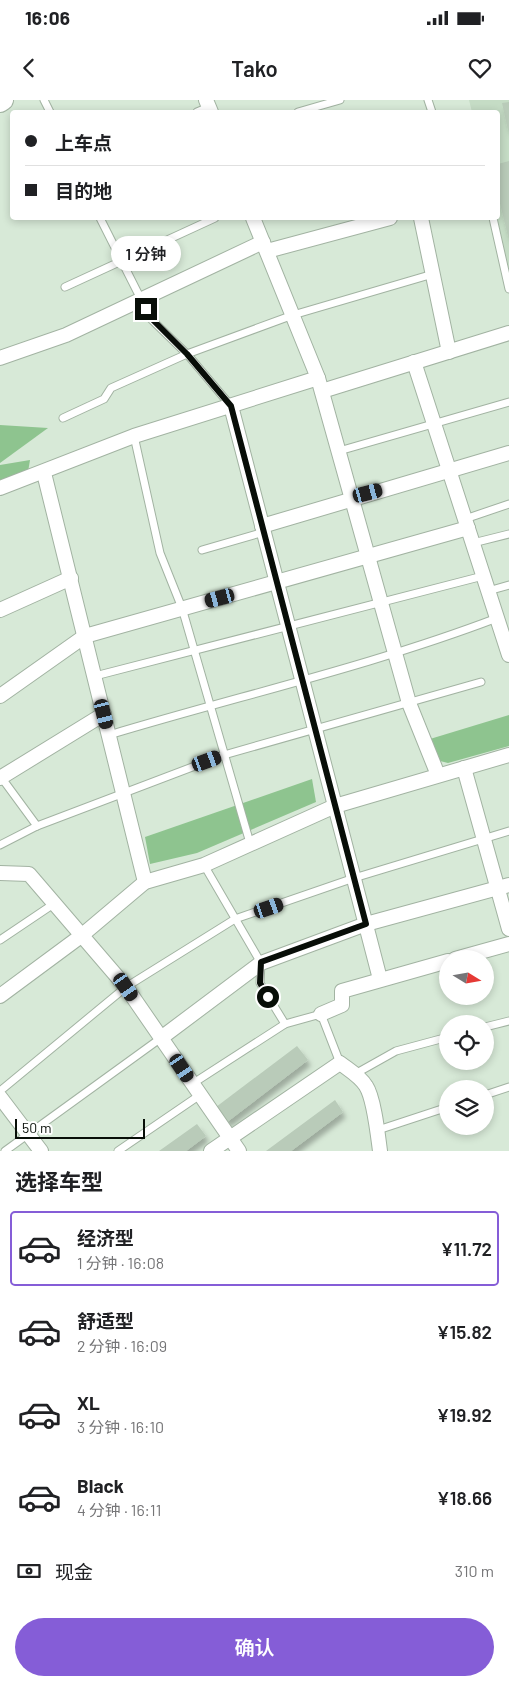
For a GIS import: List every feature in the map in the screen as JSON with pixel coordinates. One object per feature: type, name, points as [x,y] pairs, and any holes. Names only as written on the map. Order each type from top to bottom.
[{"type":"street","points":[[255,220],[320,385],[410,703],[438,775]]},
{"type":"street","points":[[0,358],[66,335],[141,299],[265,246],[381,220]]},
{"type":"street","points":[[421,220],[449,352]]},
{"type":"street","points":[[0,488],[44,473],[134,436],[231,406],[414,362],[509,333]]},
{"type":"street","points":[[414,362],[509,654]]},
{"type":"street","points":[[231,406],[380,979]]},
{"type":"street","points":[[263,529],[352,498],[509,453]]},
{"type":"street","points":[[44,473],[145,882]]},
{"type":"street","points":[[0,696],[85,636],[368,556],[466,523]]},
{"type":"street","points":[[0,610],[71,578]]},
{"type":"street","points":[[0,777],[104,714]]},
{"type":"street","points":[[0,996],[81,936],[145,882],[204,865],[335,806],[509,755]]},
{"type":"street","points":[[464,768],[484,838],[503,886],[509,929]]},
{"type":"street","points":[[0,873],[29,874],[55,903],[126,987],[239,1151]]},
{"type":"street","points":[[161,1038],[261,962],[366,924],[503,886]]},
{"type":"street","points":[[488,950],[509,944]]},
{"type":"street","points":[[321,1014],[342,1005],[342,992],[380,979],[439,963]]},
{"type":"street","points":[[211,1151],[340,1063],[355,1074],[367,1087],[378,1130],[380,1151]]},
{"type":"street","points":[[0,1097],[41,1151]]},
{"type":"lane","points":[[305,110],[340,100]]},
{"type":"lane","points":[[101,220],[151,318],[187,354],[231,406]]},
{"type":"lane","points":[[65,287],[211,220]]},
{"type":"lane","points":[[493,220],[509,289]]},
{"type":"lane","points":[[63,418],[104,399],[110,388],[187,354],[293,315],[433,274]]},
{"type":"lane","points":[[339,451],[509,402]]},
{"type":"lane","points":[[134,436],[160,553],[182,608],[250,843]]},
{"type":"lane","points":[[466,523],[509,504]]},
{"type":"lane","points":[[202,550],[263,529]]},
{"type":"lane","points":[[473,543],[509,534]]},
{"type":"lane","points":[[95,676],[484,576]]},
{"type":"lane","points":[[488,591],[509,585]]},
{"type":"lane","points":[[109,735],[210,704],[396,654],[497,618]]},
{"type":"lane","points":[[0,845],[37,826],[224,755],[481,682]]},
{"type":"lane","points":[[0,777],[37,826]]},
{"type":"lane","points":[[0,1091],[126,987],[235,919],[354,878],[509,831]]},
{"type":"lane","points":[[204,865],[261,962],[260,983],[285,1024]]},
{"type":"lane","points":[[0,940],[55,903]]},
{"type":"lane","points":[[118,1151],[196,1089],[285,1024],[321,1014],[340,1063]]},
{"type":"lane","points":[[494,1025],[509,1021]]},
{"type":"lane","points":[[6,1151],[161,1038]]},
{"type":"lane","points":[[355,1074],[396,1051],[439,1039]]},
{"type":"lane","points":[[494,1092],[509,1087]]},
{"type":"lane","points":[[378,1130],[439,1110]]},
{"type":"shaded area","points":[[469,100],[509,100],[509,275],[496,220],[500,220],[500,110],[472,110]]},
{"type":"green space","points":[[0,425],[48,428],[0,463]]},
{"type":"green space","points":[[30,460],[28,472],[0,482],[0,465]]},
{"type":"green space","points":[[509,715],[509,746],[448,763],[436,760],[430,739]]},
{"type":"green space","points":[[312,779],[316,802],[197,853],[150,864],[145,837]]},
{"type":"building","points":[[509,102],[509,130],[508,130],[502,103]]},
{"type":"building","points":[[509,161],[509,236],[500,203],[500,163]]},
{"type":"building","points":[[297,1046],[308,1060],[227,1122],[216,1107]]},
{"type":"building","points":[[335,1100],[343,1112],[291,1151],[266,1151]]},
{"type":"building","points":[[197,1124],[206,1136],[186,1151],[159,1151]]},
{"type":"route","points":[[146,309],[151,318],[187,354],[231,406],[366,924],[261,962],[260,983],[268,997]]}]
